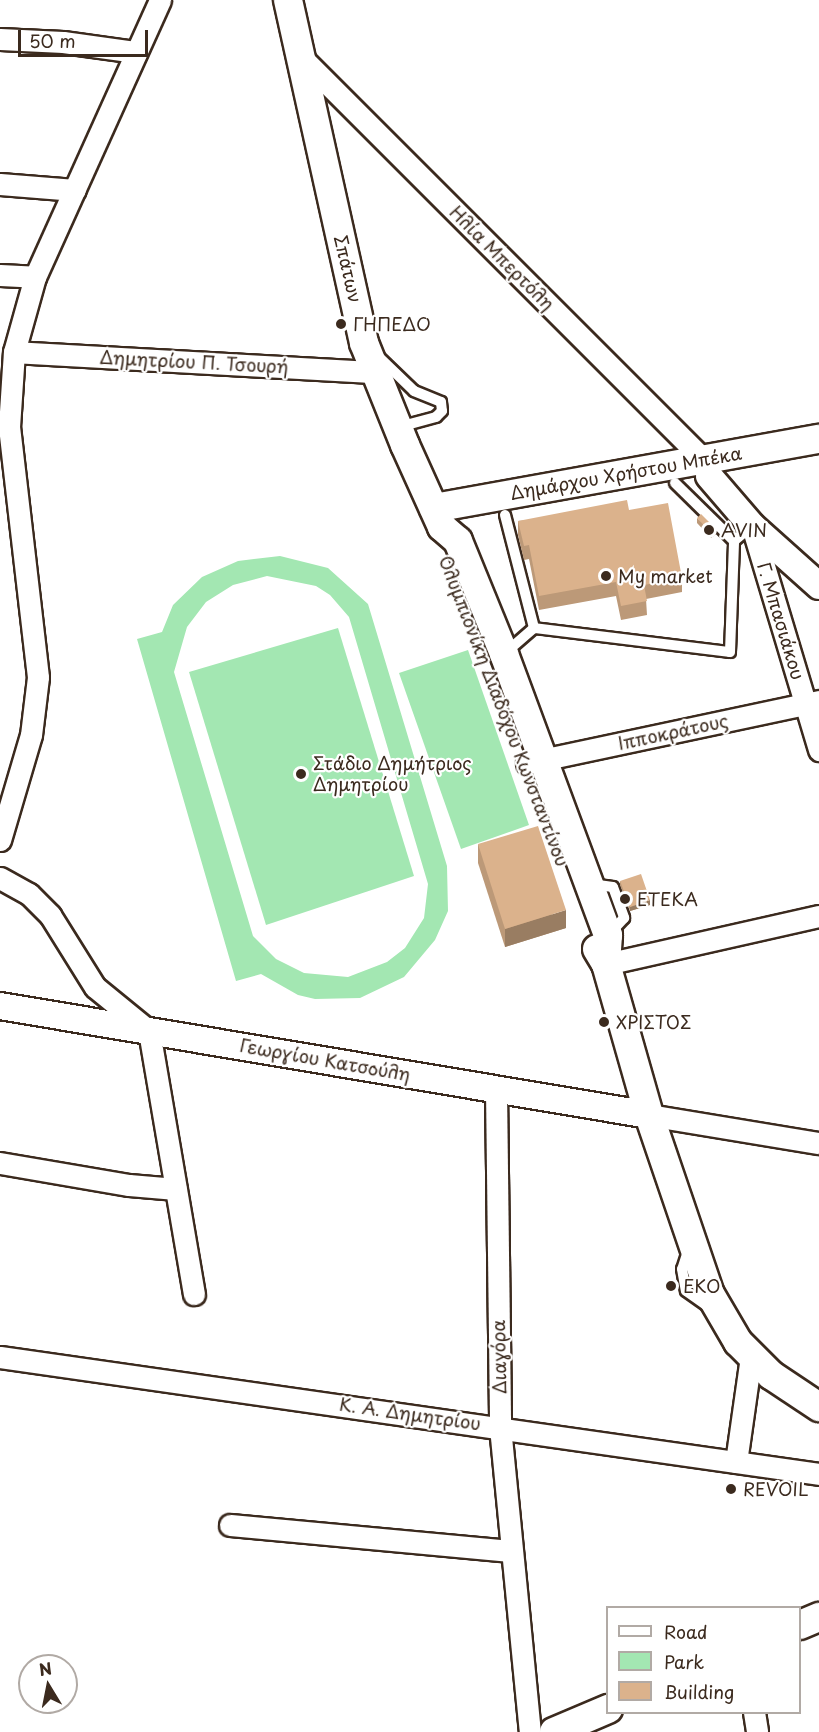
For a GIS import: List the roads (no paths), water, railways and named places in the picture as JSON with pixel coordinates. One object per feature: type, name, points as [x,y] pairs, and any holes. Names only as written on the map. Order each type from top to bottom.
[{"type":"main road","name":"Σπάτων","points":[[288,0],[364,343],[397,427],[438,517]]},
{"type":"main road","name":"Δημάρχου Χρήστου Μπέκα","points":[[438,517],[706,468],[819,439]]},
{"type":"main road","name":"Δημάρχου Χρήστου Μπέκα","points":[[438,517],[505,515],[675,483],[706,468],[819,456]]},
{"type":"main road","name":"Ολυμπιονίκη Διαδόχου Κωνσταντίνου","points":[[438,517],[458,541],[504,654],[591,940],[606,964],[649,1115],[692,1242],[719,1310],[751,1356],[771,1375],[819,1407]]},
{"type":"main road","name":"Ολυμπιονίκη Διαδόχου Κωνσταντίνου","points":[[438,517],[440,546],[590,884],[608,935],[606,964]]},
{"type":"main road","points":[[801,1625],[819,1617]]},
{"type":"main road","points":[[554,1732],[606,1710]]},
{"type":"street","points":[[0,840],[36,713],[38,677],[9,427],[14,352],[35,277],[160,0]]},
{"type":"street","points":[[0,39],[63,42],[136,52]]},
{"type":"street","name":"Ηλία Μπερτόλη","points":[[300,56],[706,468],[743,534],[819,586]]},
{"type":"street","points":[[0,184],[75,190]]},
{"type":"street","points":[[0,275],[35,277]]},
{"type":"street","name":"Δημητρίου Π. Τσουρή","points":[[14,352],[374,372]]},
{"type":"street","name":"Γ. Μπασιάκου","points":[[743,534],[812,703],[819,750]]},
{"type":"street","name":"Ιπποκράτους","points":[[536,761],[812,703]]},
{"type":"street","points":[[0,878],[29,894],[50,915],[95,987],[149,1031],[194,1294]]},
{"type":"street","points":[[606,964],[819,916]]},
{"type":"street","name":"Γεωργίου Κατσούλη","points":[[0,1006],[649,1115]]},
{"type":"street","name":"Διαγόρα","points":[[496,1089],[500,1427],[530,1732]]},
{"type":"street","points":[[649,1115],[819,1143]]},
{"type":"street","points":[[0,1163],[176,1189]]},
{"type":"street","points":[[736,1462],[751,1356]]},
{"type":"street","name":"Κ. Α. Δημητρίου","points":[[0,1357],[819,1474]]},
{"type":"street","points":[[230,1525],[511,1551]]},
{"type":"street","points":[[754,1714],[757,1732]]},
{"type":"lane","points":[[364,343],[414,391],[441,402],[442,411],[436,417],[397,427]]},
{"type":"lane","points":[[504,654],[534,628],[730,652],[743,534],[675,483]]},
{"type":"lane","points":[[505,515],[534,628]]},
{"type":"place","name":"ΓΗΠΕΔΟ","points":[[341,324]]},
{"type":"place","name":"AVIN","points":[[709,530]]},
{"type":"place","name":"My market","points":[[606,576]]},
{"type":"place","name":"Στάδιο Δημήτριος Δημητρίου","points":[[301,774]]},
{"type":"place","name":"ΕΤΕΚΑ","points":[[625,899]]},
{"type":"place","name":"ΧΡΙΣΤΟΣ","points":[[604,1022]]},
{"type":"place","name":"EKO","points":[[671,1286]]},
{"type":"place","name":"REVOIL","points":[[731,1489]]}]
